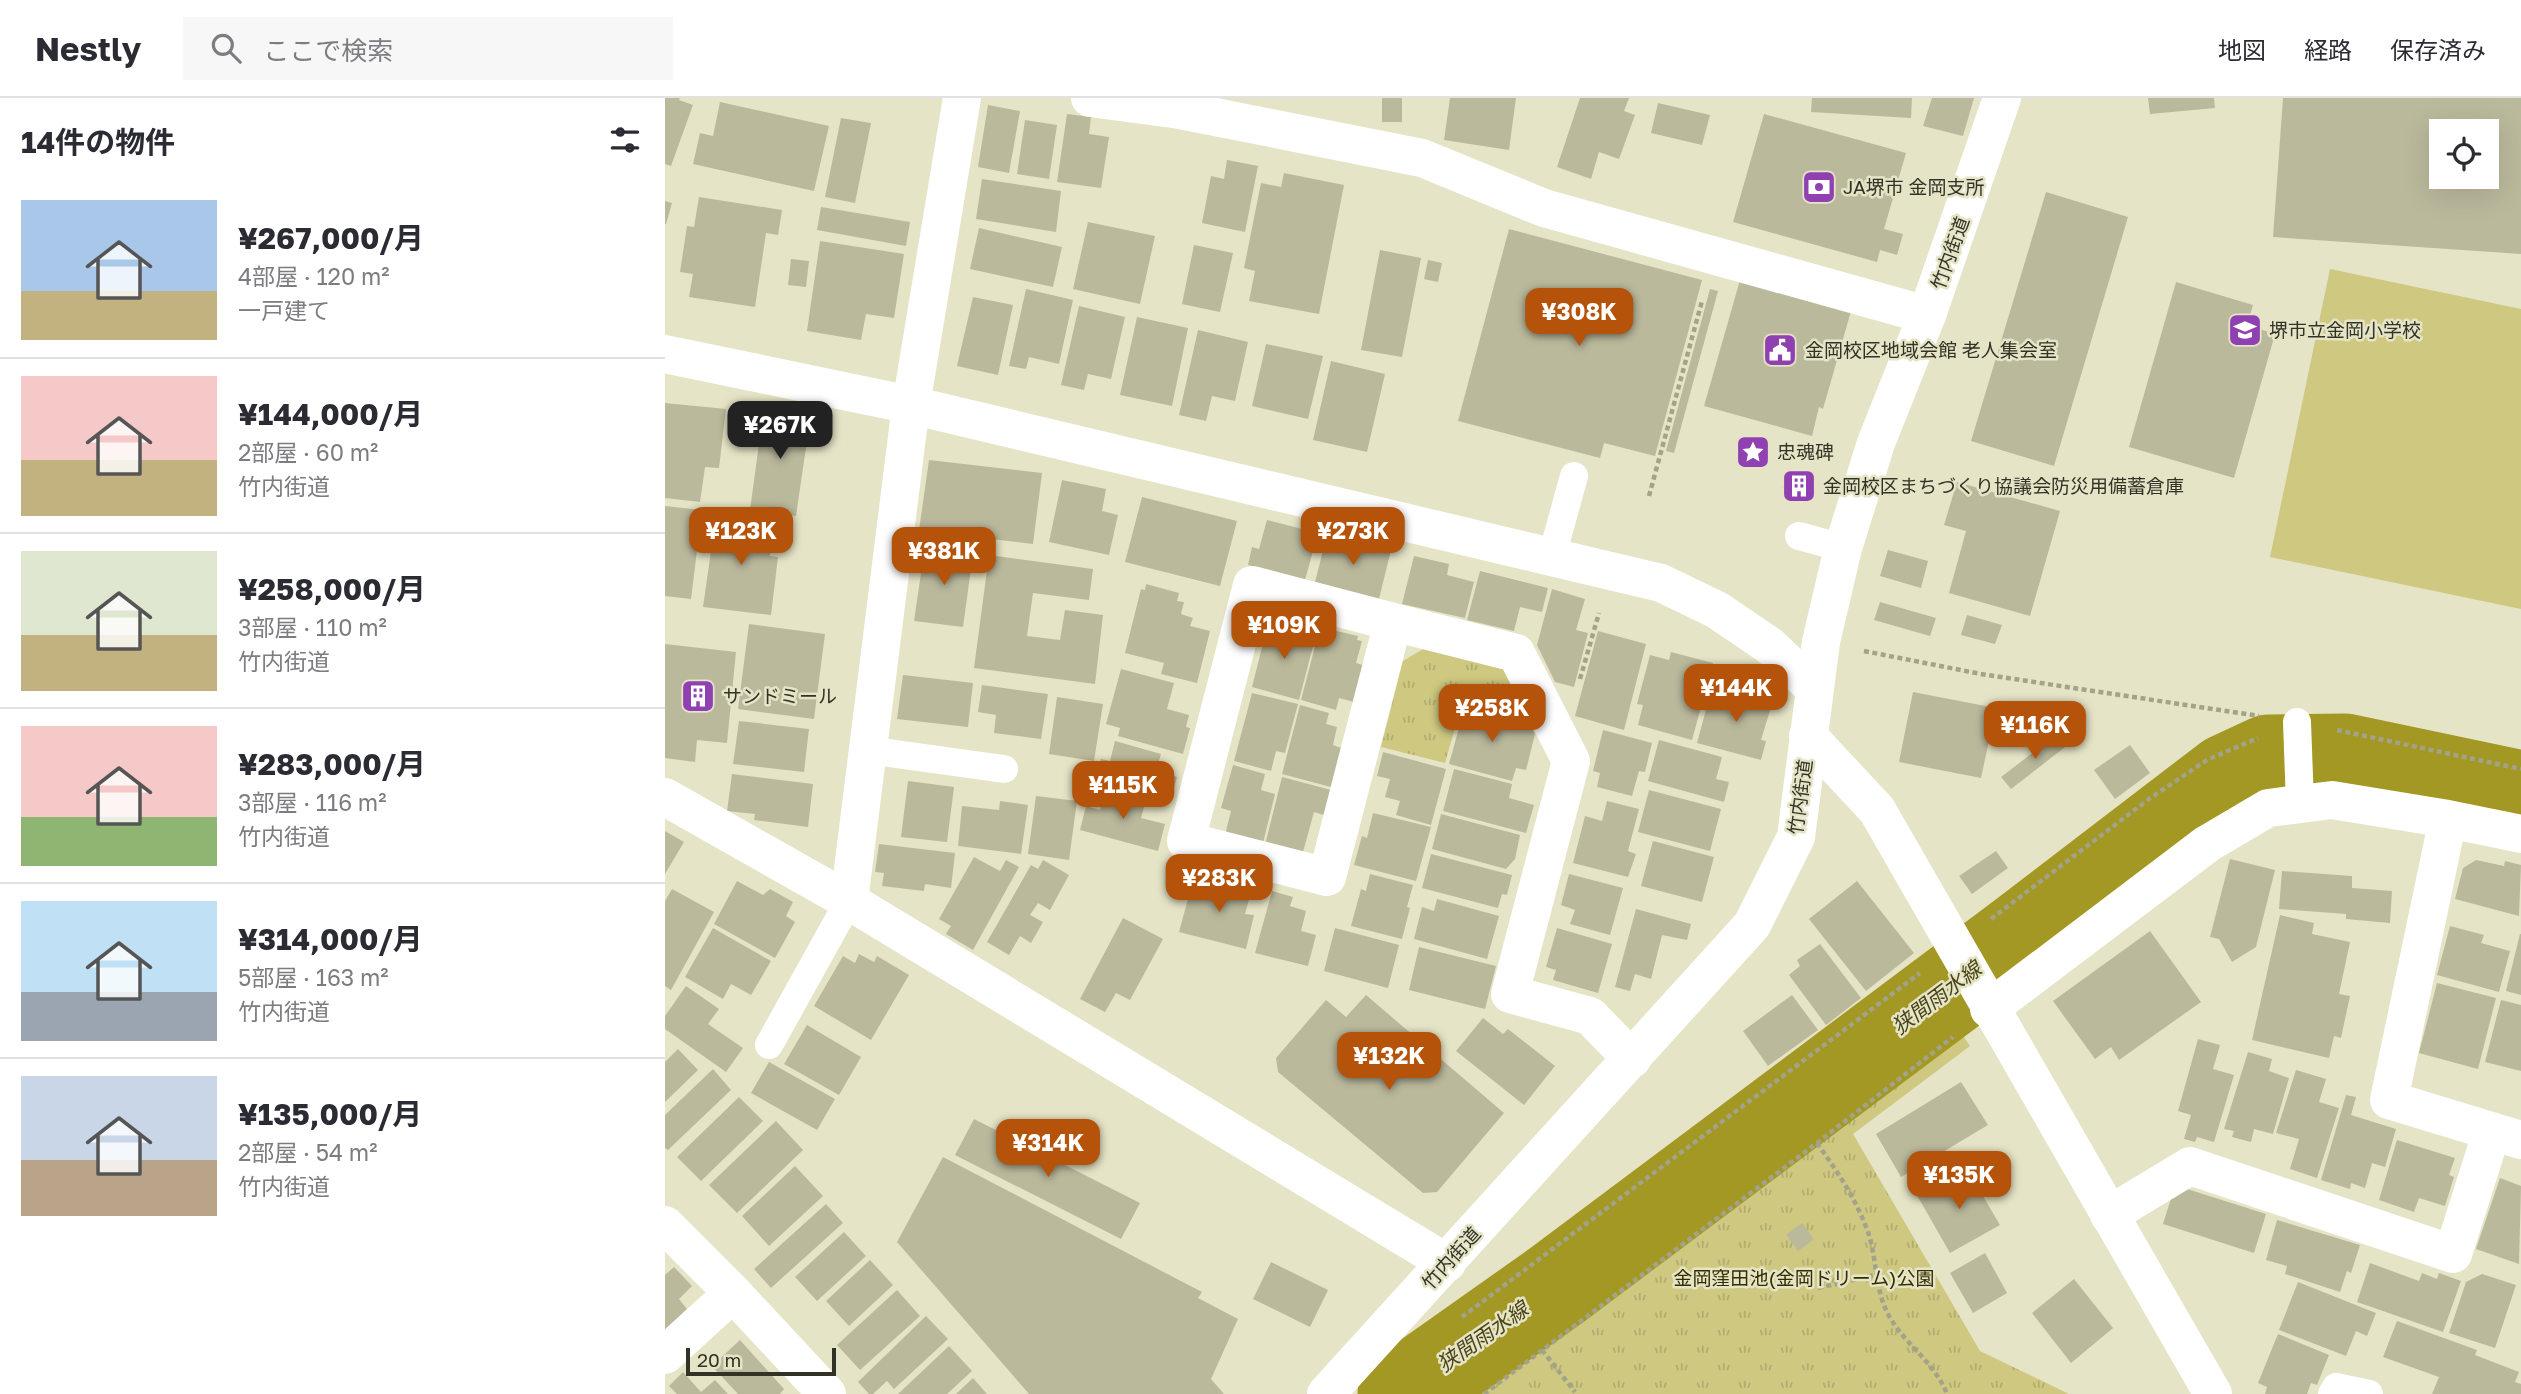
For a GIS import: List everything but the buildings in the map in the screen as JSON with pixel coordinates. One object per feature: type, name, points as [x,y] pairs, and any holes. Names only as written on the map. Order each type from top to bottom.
[{"type":"street","points":[[849,901],[911,405],[963,98]]},
{"type":"street","points":[[1090,98],[1180,110],[1422,158],[1544,208],[1927,315]]},
{"type":"street","name":"竹内街道","points":[[1326,1394],[1752,925],[1796,837],[1821,642],[1843,548],[1876,443],[1927,315],[2003,98]]},
{"type":"street","points":[[665,355],[911,405],[1661,583],[1717,610],[1770,646],[1814,688]]},
{"type":"street","points":[[1393,622],[1327,877],[1187,841],[1252,585],[1516,653],[1571,761],[1510,994],[1590,1016],[1632,1059]]},
{"type":"street","points":[[1808,736],[1877,810],[1957,948],[1976,1009],[2109,1214],[2213,1394]]},
{"type":"street","points":[[665,797],[849,901],[1447,1263]]},
{"type":"street","points":[[1976,1009],[2207,844],[2268,808],[2332,800],[2521,834]]},
{"type":"street","points":[[2109,1214],[2190,1166],[2453,1255],[2506,1135],[2389,1100],[2448,819]]},
{"type":"street","points":[[665,1225],[827,1394]]},
{"type":"street","points":[[665,1355],[733,1293]]},
{"type":"lane","points":[[1552,556],[1574,476]]},
{"type":"lane","points":[[1798,537],[1843,548]]},
{"type":"lane","points":[[2297,722],[2301,804]]},
{"type":"lane","points":[[867,750],[1004,769]]},
{"type":"lane","points":[[769,1045],[849,901]]},
{"type":"lane","points":[[2332,1394],[2336,1387],[2369,1394]]},
{"type":"path","points":[[1649,496],[1714,255]]},
{"type":"path","points":[[1562,744],[1611,571]]},
{"type":"path","points":[[1821,642],[1981,674],[2297,722],[2521,769]]},
{"type":"path","points":[[1460,1318],[1957,948],[2149,799],[2207,760],[2297,722]]},
{"type":"path","points":[[1484,1394],[1817,1143],[1976,1009]]},
{"type":"path","points":[[1817,1143],[1855,1201],[1868,1234],[1878,1289],[1891,1320],[1943,1385],[1947,1394]]},
{"type":"path","points":[[1818,1288],[1875,1275]]},
{"type":"path","points":[[1542,1350],[1575,1392]]},
{"type":"green space","points":[[2330,269],[2521,309],[2521,609],[2270,557]]},
{"type":"green space","points":[[1423,649],[1507,670],[1531,720],[1462,703],[1445,763],[1381,747],[1403,661]]},
{"type":"green space","name":"金岡窪田池(金岡ドリーム)公園","points":[[1953,1021],[1970,1046],[1853,1134],[1980,1351],[2069,1394],[1454,1394]]},
{"type":"waterway","name":"狭間雨水線","points":[[1403,1394],[1557,1285],[2228,779],[2269,760],[2345,759],[2521,796]]},
{"type":"place","name":"JA堺市 金岡支所","points":[[1819,187]]},
{"type":"place","name":"堺市立金岡小学校","points":[[2245,330]]},
{"type":"place","name":"金岡校区地域会館 老人集会室","points":[[1780,350]]},
{"type":"place","name":"忠魂碑","points":[[1753,452]]},
{"type":"place","name":"金岡校区まちづくり協議会防災用備蓄倉庫","points":[[1799,486]]},
{"type":"place","name":"サンドミール","points":[[698,696]]}]
